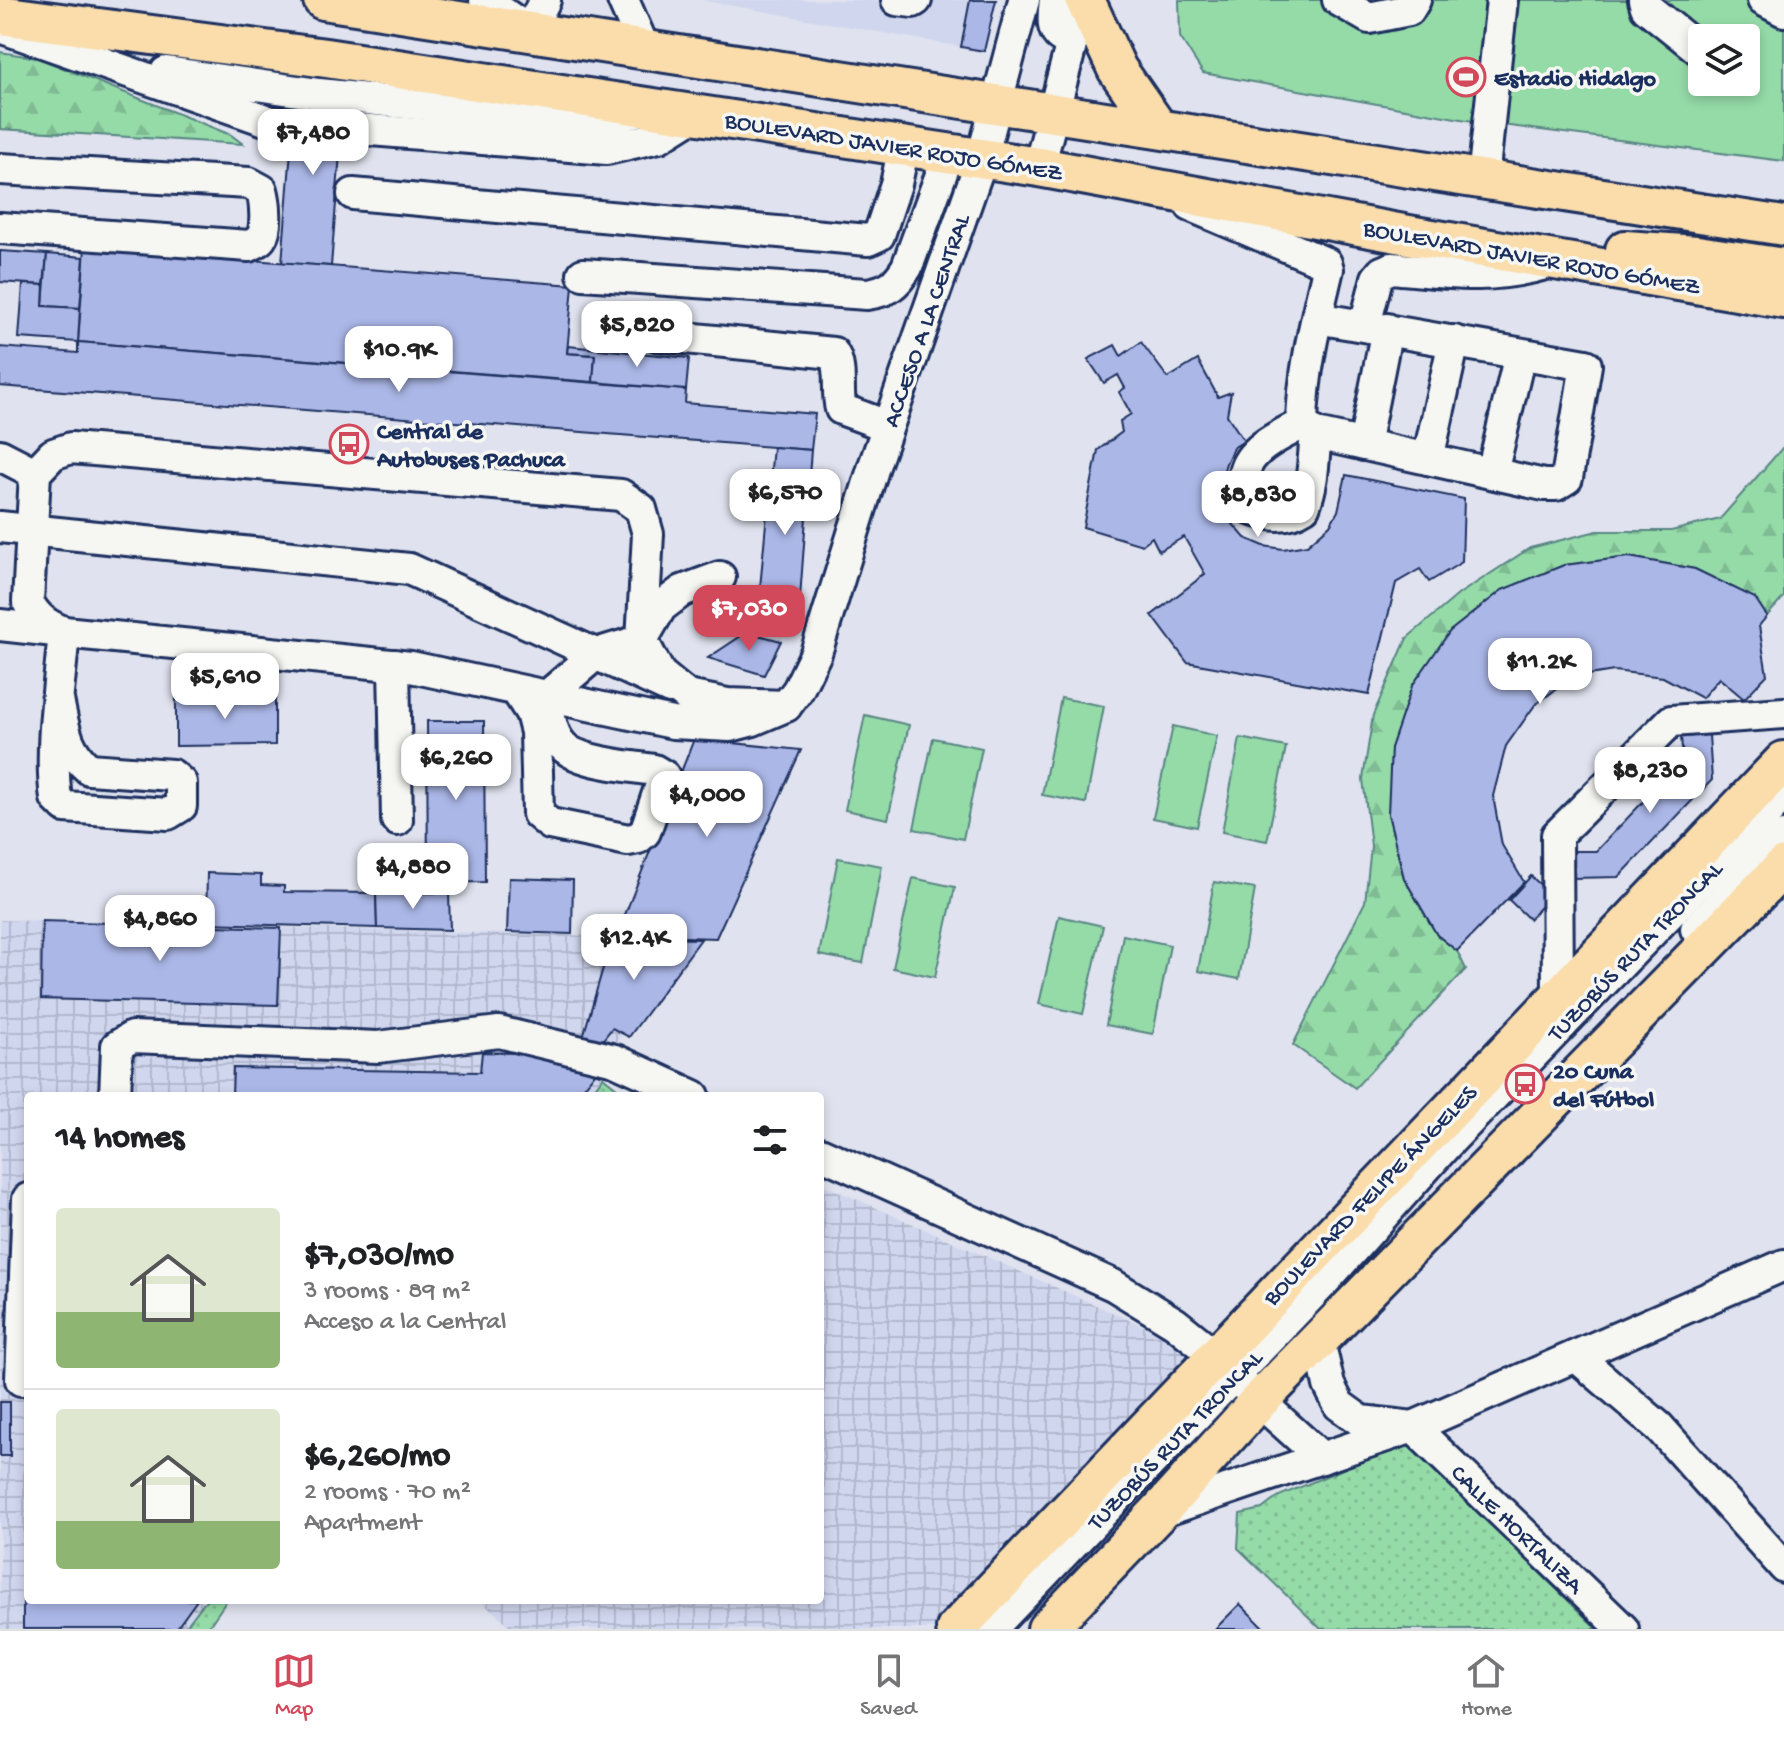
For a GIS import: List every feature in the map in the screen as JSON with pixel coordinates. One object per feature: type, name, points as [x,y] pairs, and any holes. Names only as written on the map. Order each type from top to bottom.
[{"type":"main road","points":[[323,0],[537,15],[644,48],[1784,228]]},
{"type":"main road","points":[[1084,0],[1117,69],[1158,128]]},
{"type":"main road","name":"BOULEVARD JAVIER ROJO GÓMEZ","points":[[0,15],[326,58],[1039,167],[1414,236],[1784,299]]},
{"type":"main road","points":[[1414,236],[1697,255],[1784,268]]},
{"type":"main road","name":"BOULEVARD FELIPE ÁNGELES","points":[[1047,1629],[1158,1513],[1240,1381],[1558,997],[1784,761]]},
{"type":"main road","name":"BOULEVARD FELIPE ÁNGELES","points":[[956,1629],[1240,1381],[1319,1341],[1784,866]]},
{"type":"street","points":[[485,0],[537,15]]},
{"type":"street","points":[[623,0],[644,48]]},
{"type":"street","points":[[897,0],[916,0]]},
{"type":"street","points":[[583,274],[867,294],[886,291],[899,280],[907,267],[997,104],[1024,0]]},
{"type":"street","points":[[1055,0],[1054,31],[1059,37],[1072,40]]},
{"type":"street","points":[[1039,167],[1084,0]]},
{"type":"street","points":[[1338,0],[1369,18],[1409,10],[1415,0]]},
{"type":"street","points":[[1483,179],[1502,0]]},
{"type":"street","points":[[1644,0],[1646,7],[1688,41]]},
{"type":"street","points":[[1763,0],[1784,11]]},
{"type":"street","points":[[0,27],[271,122],[364,132],[607,149],[659,137],[697,113]]},
{"type":"street","points":[[96,62],[319,94],[598,123],[653,106]]},
{"type":"street","points":[[353,194],[868,240],[879,235],[886,222],[904,146]]},
{"type":"street","name":"ACCESO A LA CENTRAL","points":[[786,706],[798,690],[816,653],[966,156]]},
{"type":"street","points":[[0,169],[249,183],[262,190],[265,199],[261,238],[249,246],[0,228]]},
{"type":"street","points":[[1139,185],[1326,263],[1328,269],[1317,318],[1303,391],[1309,429],[1364,445],[1544,485],[1556,485],[1567,478],[1586,365],[1317,318]]},
{"type":"street","points":[[1364,445],[1376,327],[1377,278],[1382,272],[1392,268],[1475,276],[1523,271],[1559,260]]},
{"type":"street","points":[[656,335],[833,353],[839,363],[837,392],[841,409],[887,426]]},
{"type":"street","points":[[1428,459],[1454,341]]},
{"type":"street","points":[[1492,473],[1520,354]]},
{"type":"street","points":[[64,632],[47,626],[28,602],[35,473],[53,454],[71,448],[621,495],[641,509],[648,534],[642,640],[660,674],[687,696]]},
{"type":"street","points":[[0,455],[35,473]]},
{"type":"street","points":[[0,527],[409,569],[687,696],[727,704],[786,706]]},
{"type":"street","points":[[531,694],[596,654],[642,640],[661,607],[682,591],[720,577]]},
{"type":"street","points":[[0,625],[402,666],[673,723],[730,726],[786,706]]},
{"type":"street","points":[[58,700],[70,749],[79,761],[89,769],[172,775],[181,783],[181,806],[168,814],[65,807],[56,798],[53,781],[58,700],[64,632]]},
{"type":"street","points":[[397,820],[402,666]]},
{"type":"street","points":[[531,694],[562,747],[584,758],[654,770],[664,776],[645,832],[638,838],[628,840],[550,824],[538,814],[536,732],[531,713],[531,694]]},
{"type":"street","points":[[1558,997],[1557,835],[1671,721],[1784,713]]},
{"type":"street","name":"TUZOBÚS RUTA TRONCAL","points":[[1024,1629],[1447,1144],[1784,795]]},
{"type":"street","name":"TUZOBÚS RUTA TRONCAL","points":[[991,1629],[1240,1381],[1339,1297],[1605,1026],[1784,836]]},
{"type":"street","points":[[115,1092],[117,1046],[132,1037],[378,1047],[499,1032],[615,1060],[685,1092]]},
{"type":"street","points":[[824,1155],[1113,1285],[1175,1323],[1322,1458]]},
{"type":"street","points":[[1158,1513],[1413,1427],[1781,1272]]},
{"type":"street","points":[[21,1380],[24,1302]]},
{"type":"street","points":[[1319,1341],[1329,1385],[1339,1405],[1361,1421],[1413,1427]]},
{"type":"street","points":[[1576,1356],[1659,1427],[1784,1567]]},
{"type":"street","name":"CALLE HORTALIZA","points":[[1413,1427],[1623,1629]]},
{"type":"shaded area","points":[[700,0],[996,0],[984,51]]},
{"type":"shaded area","points":[[0,920],[701,939],[629,1037],[622,1034],[599,1067],[603,1077],[592,1092],[24,1092],[24,1604],[203,1604],[184,1629],[0,1629]]},
{"type":"shaded area","points":[[824,1185],[1186,1345],[1195,1359],[946,1629],[514,1629],[484,1604],[824,1604]]},
{"type":"green space","name":"Estadio Hidalgo","points":[[1179,0],[1784,0],[1784,161],[1478,122],[1203,73],[1180,37]]},
{"type":"green space","points":[[0,52],[38,58],[231,135],[243,144],[0,129]]},
{"type":"green space","points":[[1784,446],[1784,597],[1767,616],[1754,598],[1695,569],[1629,557],[1564,565],[1502,590],[1388,814],[1404,878],[1437,935],[1457,951],[1466,969],[1355,1088],[1293,1045],[1365,902],[1371,846],[1363,779],[1373,715],[1407,638],[1459,594],[1530,548],[1597,531],[1671,531],[1720,519]]},
{"type":"green space","points":[[1061,698],[1104,706],[1086,803],[1042,795]]},
{"type":"green space","points":[[865,715],[909,725],[888,819],[845,810]]},
{"type":"green space","points":[[1173,726],[1217,736],[1197,827],[1153,818]]},
{"type":"green space","points":[[933,738],[982,748],[963,839],[914,829]]},
{"type":"green space","points":[[1240,738],[1286,747],[1267,841],[1222,832]]},
{"type":"green space","points":[[838,858],[882,866],[863,963],[819,955]]},
{"type":"green space","points":[[913,878],[955,887],[935,977],[893,968]]},
{"type":"green space","points":[[1214,882],[1255,889],[1239,979],[1198,971]]},
{"type":"green space","points":[[1059,916],[1103,926],[1083,1014],[1039,1004]]},
{"type":"green space","points":[[1123,935],[1170,945],[1153,1034],[1106,1025]]},
{"type":"green space","points":[[603,1077],[618,1089],[616,1092],[592,1092]]},
{"type":"green space","points":[[1407,1442],[1597,1629],[1321,1629],[1238,1548],[1240,1514],[1262,1509],[1279,1496]]},
{"type":"green space","points":[[203,1604],[224,1604],[207,1629],[184,1629]]},
{"type":"building","points":[[970,0],[996,0],[984,51],[961,47]]},
{"type":"building","points":[[296,87],[345,91],[331,266],[282,263]]},
{"type":"building","points":[[85,247],[573,285],[567,353],[595,355],[593,382],[78,342]]},
{"type":"building","points":[[0,251],[47,254],[44,285],[0,282]]},
{"type":"building","points":[[47,254],[84,257],[80,308],[43,306]]},
{"type":"building","points":[[23,284],[44,285],[43,306],[80,308],[78,342],[19,338]]},
{"type":"building","points":[[78,342],[686,390],[685,403],[815,414],[811,450],[0,386],[0,347],[78,353]]},
{"type":"building","points":[[1141,342],[1168,378],[1198,360],[1218,397],[1231,392],[1227,415],[1244,441],[1233,448],[1222,477],[1233,524],[1245,538],[1264,546],[1283,549],[1307,545],[1330,525],[1338,511],[1346,475],[1464,499],[1462,562],[1429,582],[1420,569],[1396,583],[1369,695],[1187,662],[1152,615],[1205,574],[1184,537],[1159,551],[1152,537],[1142,545],[1083,527],[1098,450],[1122,432],[1120,421],[1131,414],[1119,392],[1125,388],[1118,375],[1104,383],[1088,359],[1115,345],[1121,356]]},
{"type":"building","points":[[568,346],[689,358],[686,390],[593,382],[595,355],[567,353]]},
{"type":"building","points":[[773,447],[811,450],[798,625],[757,621]]},
{"type":"building","points":[[1629,557],[1695,569],[1755,598],[1767,616],[1759,626],[1767,675],[1744,699],[1719,678],[1702,698],[1663,677],[1614,671],[1571,678],[1535,705],[1506,746],[1493,796],[1502,845],[1524,882],[1457,951],[1437,935],[1404,878],[1388,814],[1391,748],[1412,686],[1450,631],[1502,590],[1564,565]]},
{"type":"building","points":[[747,632],[781,641],[764,675],[708,658]]},
{"type":"building","points":[[176,696],[275,696],[275,745],[176,746]]},
{"type":"building","points":[[427,721],[484,721],[485,882],[428,883]]},
{"type":"building","points":[[1709,735],[1712,780],[1619,877],[1572,878],[1571,851],[1596,851],[1683,760],[1681,737]]},
{"type":"building","points":[[694,739],[801,750],[716,938],[617,935]]},
{"type":"building","points":[[207,873],[261,875],[261,885],[284,886],[284,892],[376,893],[377,928],[206,923]]},
{"type":"building","points":[[1531,876],[1551,895],[1529,919],[1509,900]]},
{"type":"building","points":[[509,878],[573,880],[572,934],[507,932]]},
{"type":"building","points":[[376,893],[449,893],[450,930],[377,928]]},
{"type":"building","points":[[42,921],[281,928],[278,1005],[41,999]]},
{"type":"building","points":[[612,937],[701,939],[629,1037],[612,1028],[598,1046],[583,1037]]},
{"type":"building","points":[[482,1052],[541,1054],[595,1073],[580,1092],[232,1092],[233,1068],[480,1072]]},
{"type":"building","points":[[0,1402],[10,1402],[10,1456],[0,1456]]},
{"type":"building","points":[[23,1565],[24,1604],[194,1604],[176,1629],[23,1629]]},
{"type":"building","points":[[1240,1604],[1265,1629],[1215,1629]]},
{"type":"place","name":"Estadio Hidalgo","points":[[1466,77]]},
{"type":"place","name":"Central de Autobuses Pachuca","points":[[349,444]]},
{"type":"place","name":"20 Cuna del Fútbol","points":[[1525,1084]]}]
